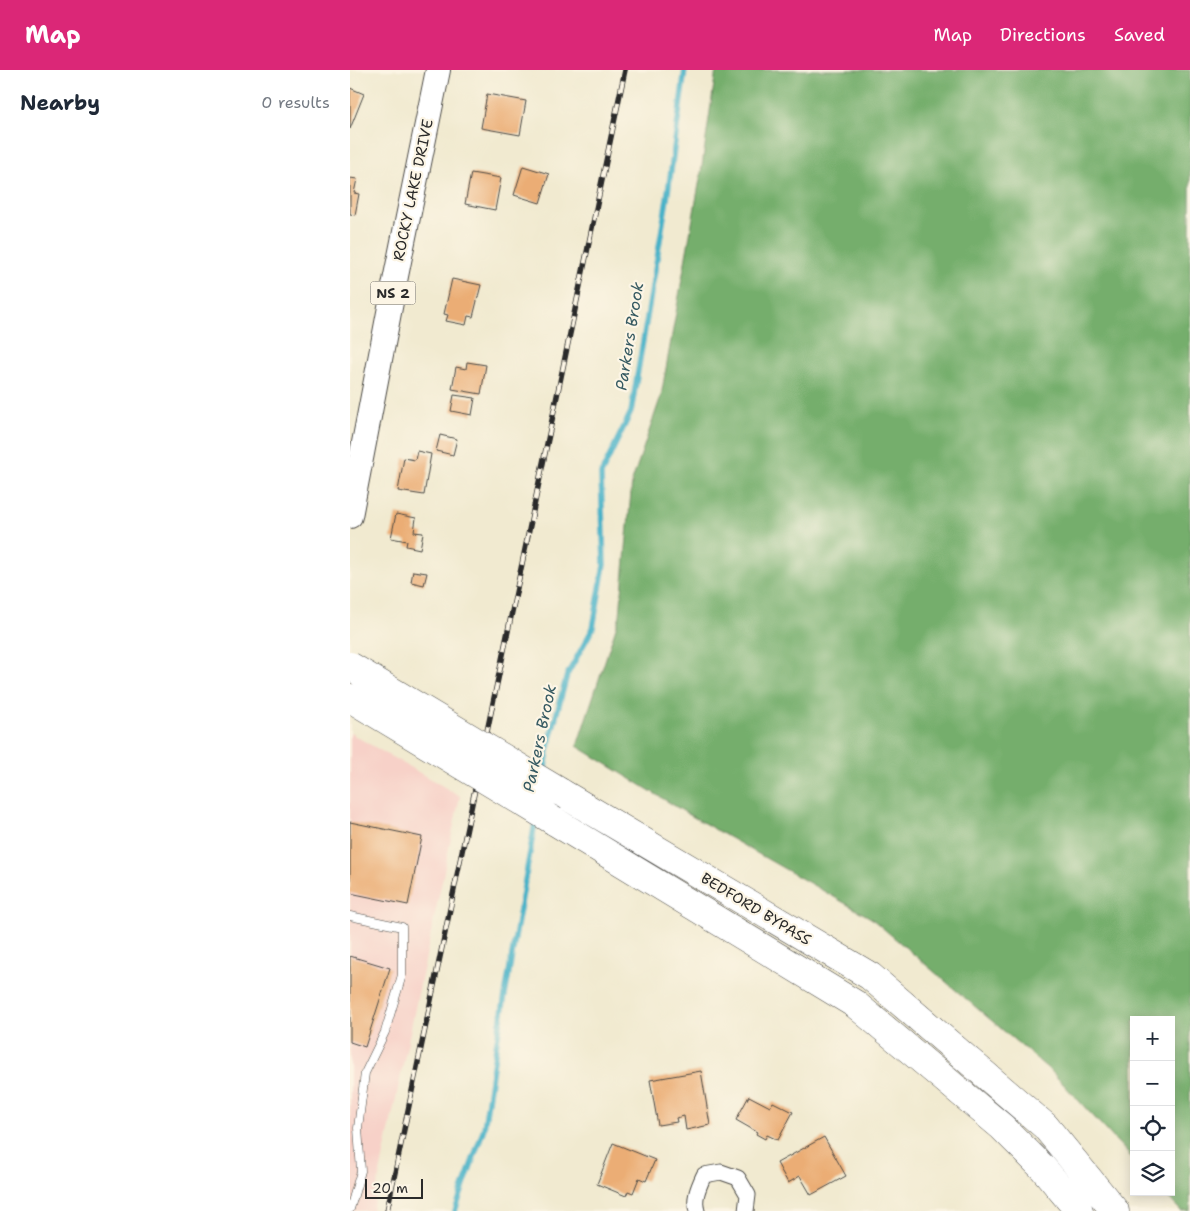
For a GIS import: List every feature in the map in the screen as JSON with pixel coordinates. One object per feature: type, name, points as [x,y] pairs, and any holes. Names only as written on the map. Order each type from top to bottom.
[{"type":"highway","name":"BEDFORD BYPASS","points":[[350,666],[870,976],[1045,1126],[1115,1211]]},
{"type":"highway","name":"BEDFORD BYPASS","points":[[350,698],[854,1004],[1002,1127],[1042,1168],[1079,1211]]},
{"type":"main road","name":"ROCKY LAKE DRIVE","points":[[350,516],[438,70]]},
{"type":"street","points":[[697,1211],[697,1193],[704,1175],[721,1172],[738,1178],[748,1195],[746,1211]]},
{"type":"lane","points":[[350,916],[402,927],[402,975],[385,1032],[365,1074],[358,1128],[361,1171],[350,1209]]},
{"type":"lane","points":[[350,1122],[358,1128]]},
{"type":"shaded area","points":[[350,733],[460,796],[372,1211],[350,1211]]},
{"type":"green space","points":[[716,70],[1190,70],[1190,1211],[1181,1211],[1167,1196],[1175,1196],[1175,1016],[1130,1016],[1130,1156],[1052,1072],[871,918],[688,814],[577,746],[620,615],[632,481],[661,396],[701,173]]},
{"type":"building","points":[[350,88],[364,94],[350,129]]},
{"type":"building","points":[[487,94],[526,101],[520,135],[481,128]]},
{"type":"building","points":[[523,166],[549,174],[540,203],[514,195]]},
{"type":"building","points":[[471,173],[501,178],[495,210],[465,204]]},
{"type":"building","points":[[350,178],[357,179],[354,193],[359,194],[355,215],[350,214]]},
{"type":"building","points":[[452,279],[481,285],[473,317],[468,316],[466,325],[446,321],[448,315],[444,314]]},
{"type":"building","points":[[467,362],[486,365],[481,394],[452,389],[456,367],[466,369]]},
{"type":"building","points":[[454,395],[475,398],[472,415],[451,411]]},
{"type":"building","points":[[440,435],[457,439],[453,455],[436,451]]},
{"type":"building","points":[[417,451],[431,454],[424,495],[398,491],[404,458],[415,460]]},
{"type":"building","points":[[396,514],[416,518],[414,532],[423,533],[420,549],[406,546],[407,541],[391,538]]},
{"type":"building","points":[[413,571],[427,573],[424,585],[411,582]]},
{"type":"building","points":[[350,822],[422,837],[408,905],[350,893]]},
{"type":"building","points":[[350,956],[390,968],[365,1047],[350,1042]]},
{"type":"building","points":[[701,1071],[710,1125],[686,1130],[684,1116],[676,1118],[677,1122],[658,1125],[650,1080]]},
{"type":"building","points":[[749,1096],[770,1107],[773,1102],[793,1112],[778,1140],[767,1135],[765,1139],[736,1120]]},
{"type":"building","points":[[824,1137],[846,1176],[811,1195],[800,1176],[788,1183],[777,1163]]},
{"type":"building","points":[[613,1143],[655,1160],[646,1181],[639,1178],[633,1193],[628,1191],[626,1196],[597,1184]]},
{"type":"waterway","name":"Parkers Brook","points":[[544,774],[550,739],[567,675],[593,628],[604,565],[601,474],[631,412],[667,199],[685,70]]},
{"type":"waterway","name":"Parkers Brook","points":[[455,1211],[484,1128],[495,1053],[536,817]]},
{"type":"railway","points":[[387,1211],[625,70]]}]
